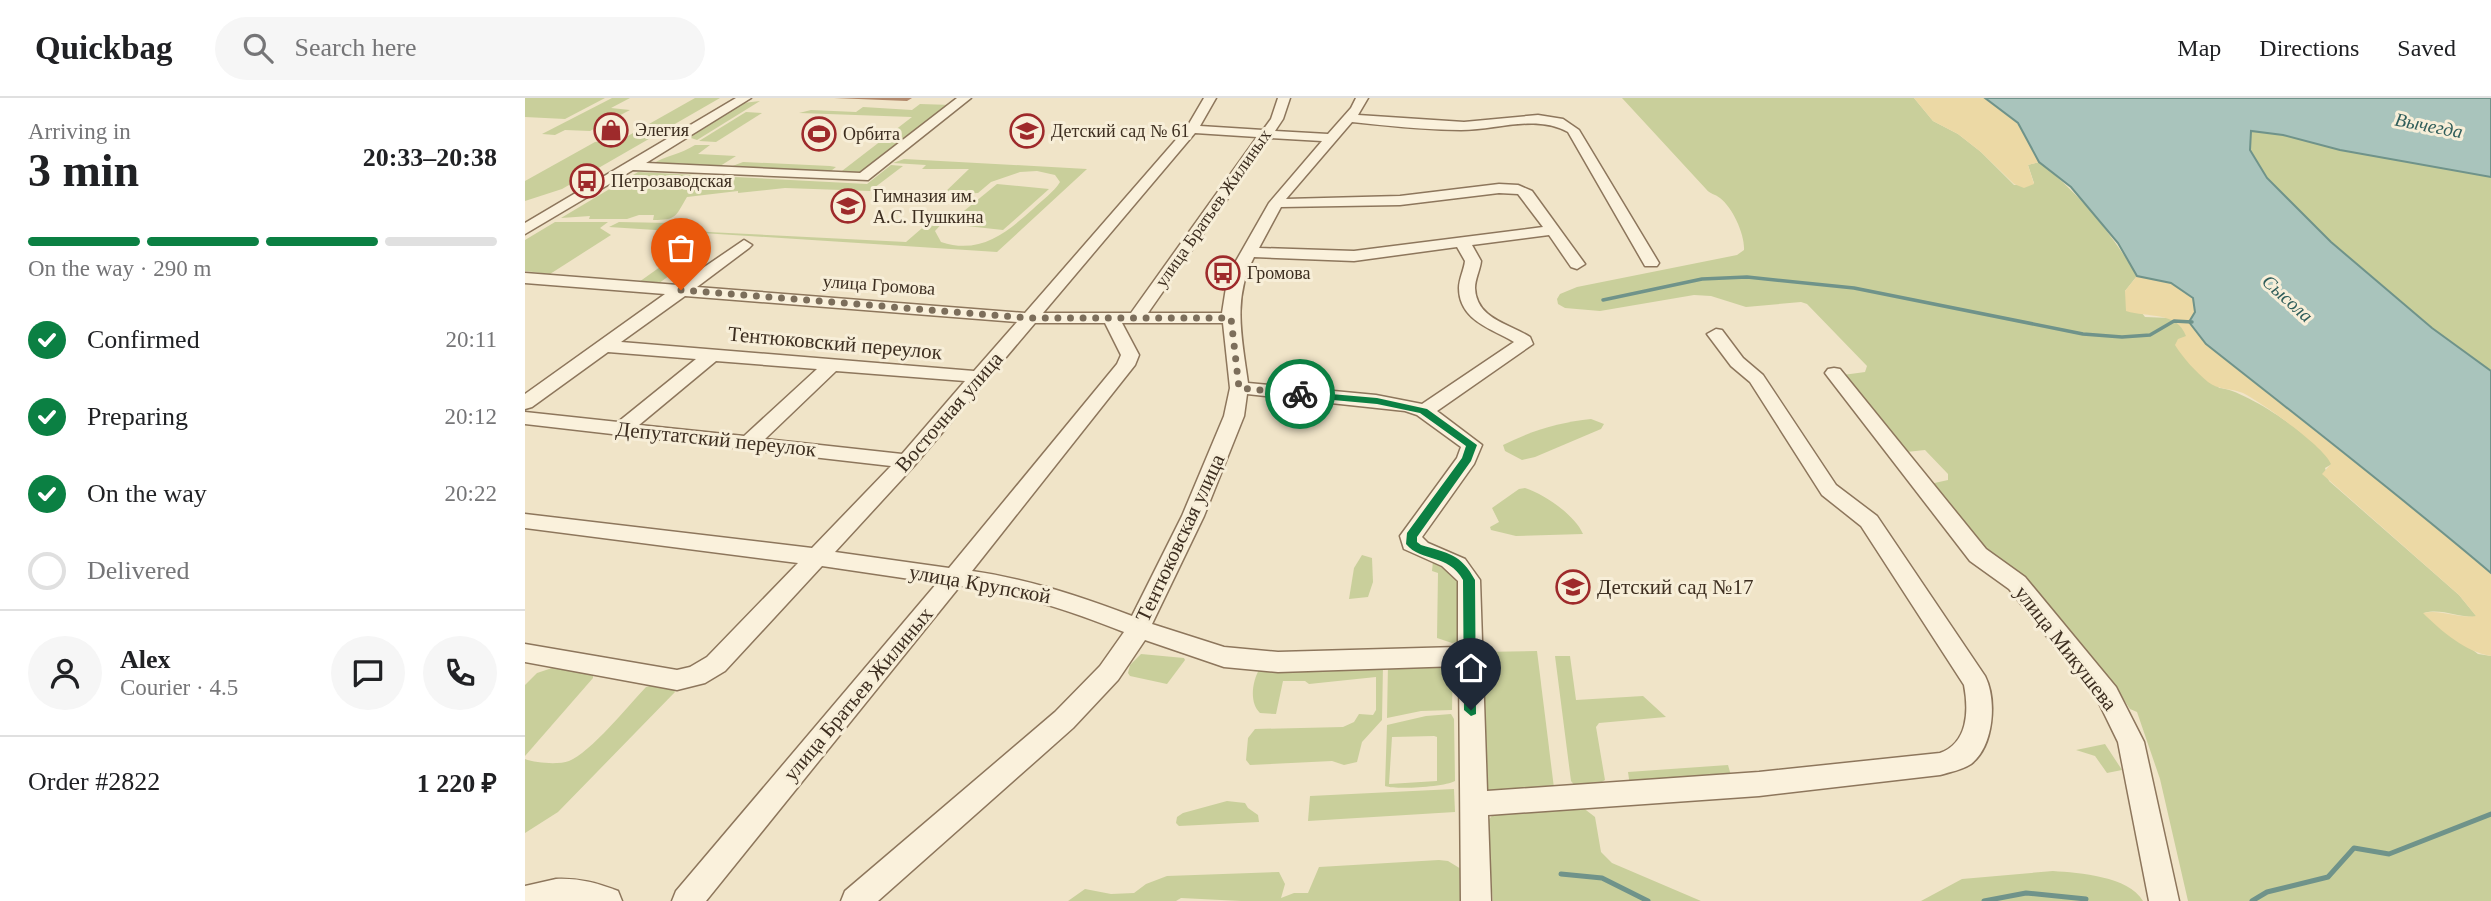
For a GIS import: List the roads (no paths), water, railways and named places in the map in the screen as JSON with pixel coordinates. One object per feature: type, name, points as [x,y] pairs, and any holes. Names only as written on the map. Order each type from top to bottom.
[{"type":"street","points":[[525,229],[745,98]]},
{"type":"street","points":[[631,166],[863,177],[965,98]]},
{"type":"street","name":"Восточная улица","points":[[525,653],[677,680],[697,676],[716,664],[907,461],[1192,129],[1210,98]]},
{"type":"street","name":"улица Братьев Жилиных","points":[[1137,316],[1277,119],[1284,98]]},
{"type":"street","name":"Тентюковская улица","points":[[856,901],[1064,720],[1109,673],[1139,628],[1234,416],[1239,388],[1231,318],[1233,286],[1276,203],[1349,118],[1362,98]]},
{"type":"street","points":[[1349,118],[1402,124],[1464,126],[1538,119],[1566,124],[1573,130],[1651,263]]},
{"type":"street","points":[[1192,129],[1330,138]]},
{"type":"street","points":[[1276,203],[1407,202],[1512,189],[1523,191],[1530,196],[1577,264]]},
{"type":"street","points":[[1249,251],[1354,256],[1551,230]]},
{"type":"street","points":[[1424,411],[1524,344],[1519,337],[1484,322],[1477,313],[1467,286],[1473,261],[1463,243]]},
{"type":"street","points":[[525,403],[744,244]]},
{"type":"street","name":"улица Громова","points":[[525,278],[1030,318],[1231,318]]},
{"type":"street","name":"улица Братьев Жилиных","points":[[687,901],[1126,365],[1130,355],[1110,317]]},
{"type":"street","points":[[1473,804],[1759,784],[1940,764],[1962,756],[1969,748],[1979,714],[1980,697],[1976,683],[1869,521],[1829,490],[1758,379],[1737,362],[1716,334]]},
{"type":"street","name":"Тентюковский переулок","points":[[604,346],[979,377]]},
{"type":"street","points":[[622,428],[712,355]]},
{"type":"street","points":[[751,441],[832,365]]},
{"type":"street","name":"улица Микушева","points":[[1834,373],[1977,555],[1984,563],[2007,574],[2017,583],[2107,694],[2131,742],[2164,901]]},
{"type":"street","points":[[1239,388],[1377,401],[1424,411],[1472,445],[1467,459],[1411,536],[1412,544],[1417,548],[1447,557],[1462,567],[1469,580],[1476,901]]},
{"type":"street","name":"Депутатский переулок","points":[[525,418],[751,441],[907,461]]},
{"type":"street","name":"улица Крупской","points":[[525,521],[817,557],[1009,585],[1061,598],[1224,657],[1278,662],[1470,656]]},
{"type":"street","points":[[525,901],[571,891],[595,895],[607,901]]},
{"type":"water","points":[[1985,98],[2491,98],[2491,177],[2251,131],[2250,150],[2267,178],[2331,242],[2432,328],[2491,371],[2491,573],[2206,344],[2189,322],[2195,312],[2193,298],[2171,283],[2137,276],[2118,243],[2071,187],[2039,162],[2018,123]]},
{"type":"waterway","points":[[1603,300],[1702,279],[1747,277],[1854,288],[2083,334],[2122,337],[2150,335],[2174,321],[2192,322]]},
{"type":"waterway","points":[[2252,901],[2267,892],[2328,877],[2354,848],[2389,854],[2491,814]]},
{"type":"waterway","points":[[1561,874],[1602,878],[1648,901]]},
{"type":"waterway","points":[[1984,901],[2026,893],[2086,899]]},
{"type":"place","name":"Элегия","points":[[611,130]]},
{"type":"place","name":"Детский сад № 61","points":[[1027,131]]},
{"type":"place","name":"Орбита","points":[[819,134]]},
{"type":"place","name":"Петрозаводская","points":[[587,181]]},
{"type":"place","name":"Гимназия им. А.С. Пушкина","points":[[848,206]]},
{"type":"place","name":"Громова","points":[[1223,273]]},
{"type":"place","name":"Детский сад №17","points":[[1573,587]]},
{"type":"water label","name":"Вычегда","points":[[2429,125]]},
{"type":"water label","name":"Сысола","points":[[2288,298]]}]
